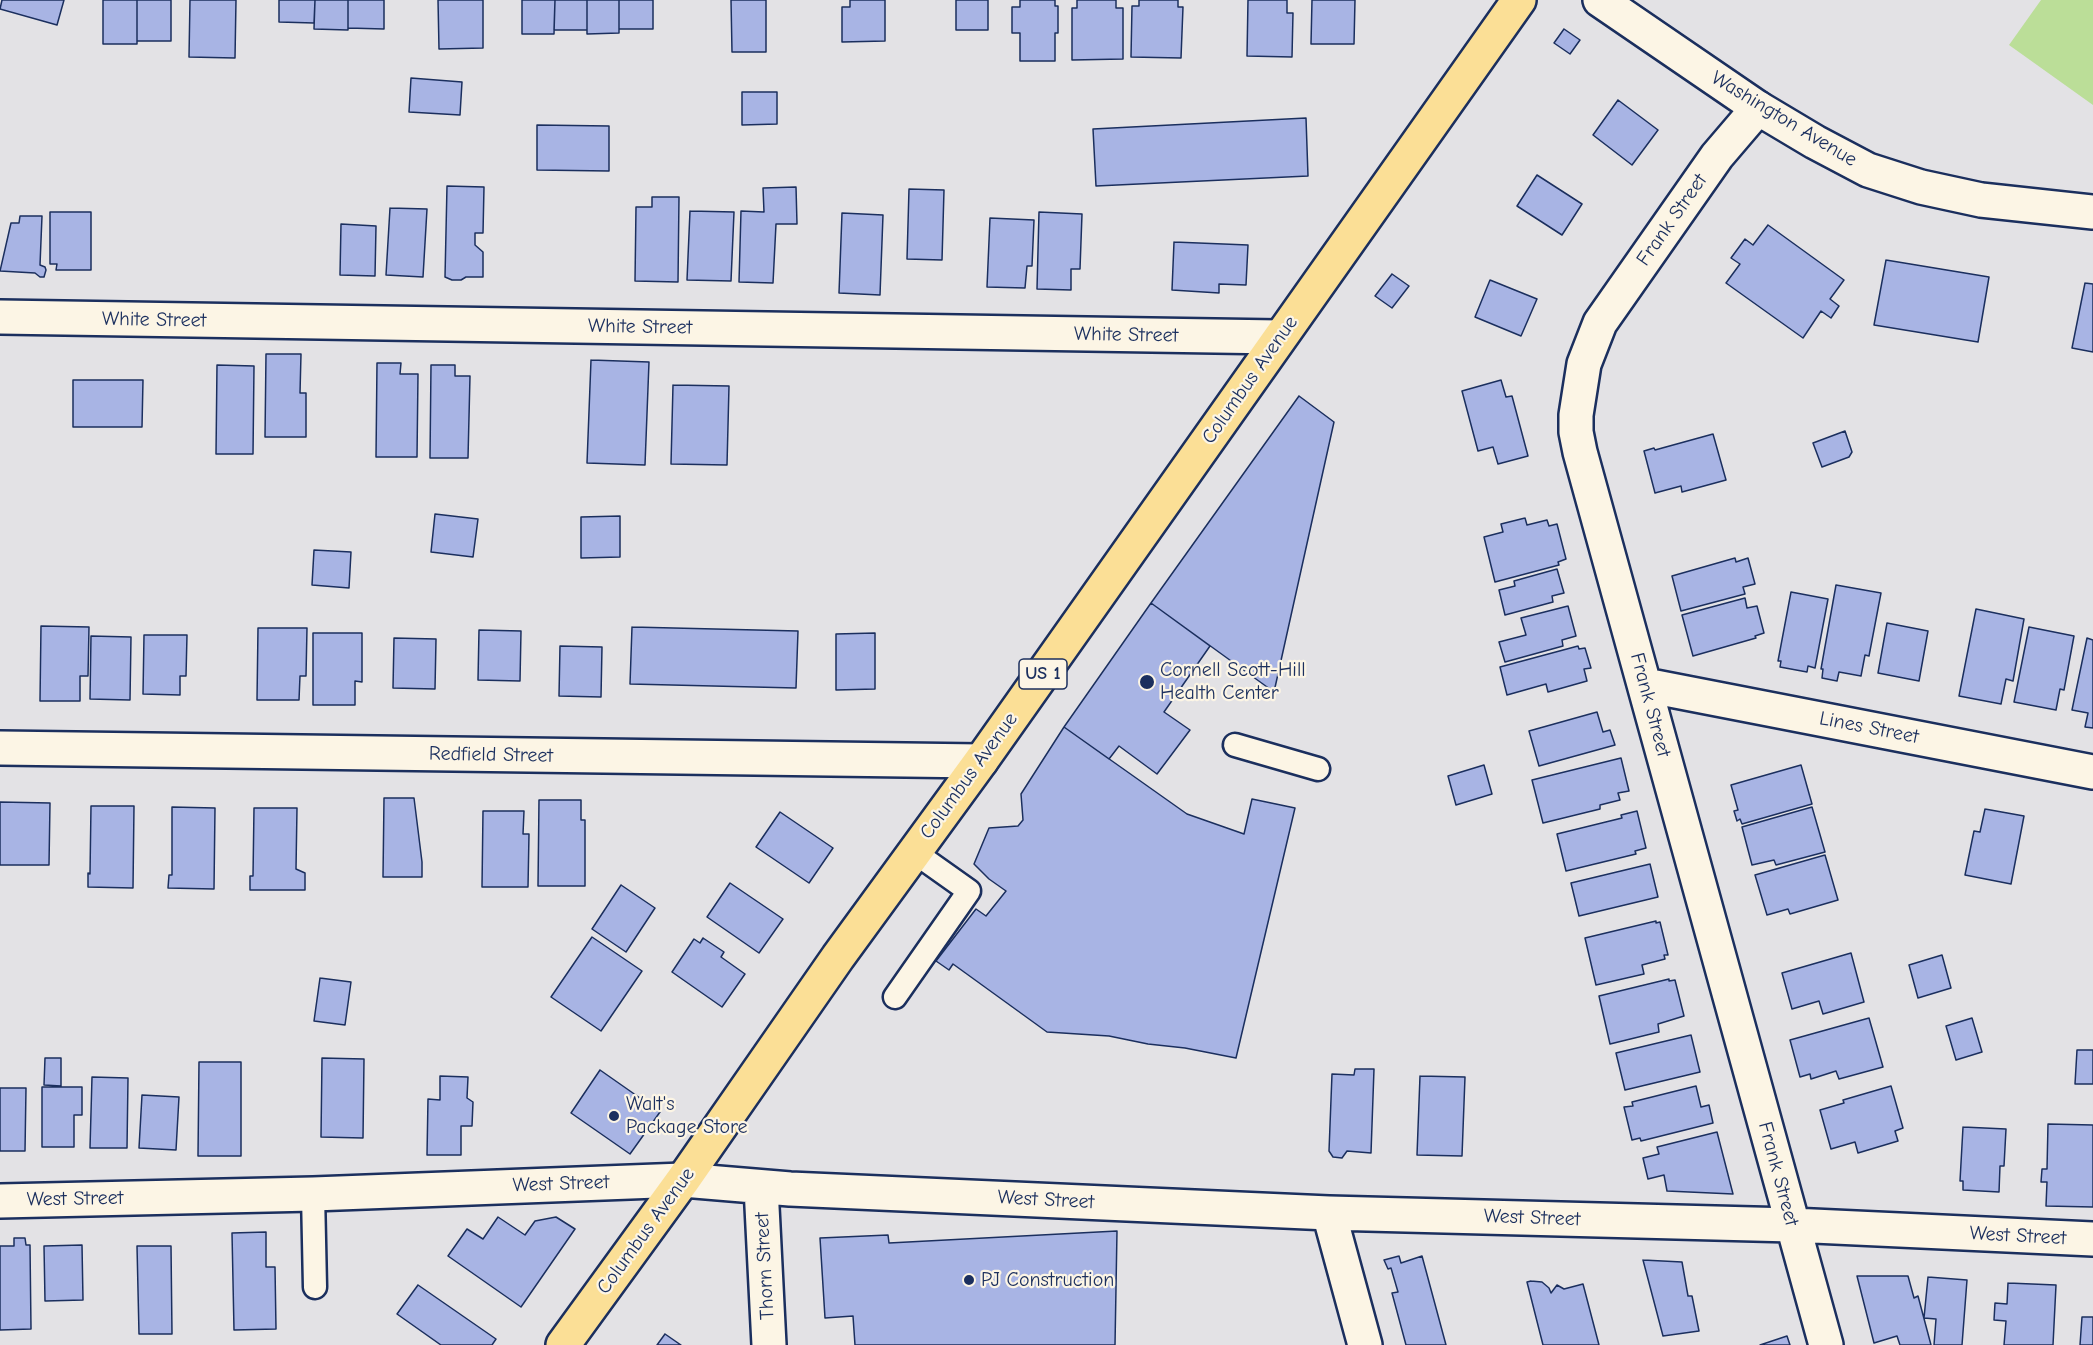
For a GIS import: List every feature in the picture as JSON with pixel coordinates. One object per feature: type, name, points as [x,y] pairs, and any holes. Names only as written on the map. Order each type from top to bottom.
[{"type":"main road","name":"Columbus Avenue","points":[[563,1345],[683,1180],[838,957],[981,761],[1519,0]]},
{"type":"street","name":"Washington Avenue","points":[[1600,0],[1758,108],[1815,142],[1869,170],[1921,187],[1981,200],[2093,212]]},
{"type":"street","name":"Frank Street","points":[[1758,108],[1717,156],[1600,323],[1584,364],[1576,415],[1576,432],[1826,1345]]},
{"type":"street","name":"White Street","points":[[0,317],[1279,338]]},
{"type":"street","name":"Lines Street","points":[[1645,685],[2093,772]]},
{"type":"street","name":"Redfield Street","points":[[0,748],[981,761]]},
{"type":"street","name":"West Street","points":[[0,1201],[313,1194],[683,1180],[761,1187],[1329,1213],[1792,1225],[2093,1239]]},
{"type":"street","name":"Thorn Street","points":[[761,1187],[769,1345]]},
{"type":"street","points":[[1329,1213],[1365,1345]]},
{"type":"lane","points":[[1235,745],[1318,769]]},
{"type":"lane","points":[[895,997],[969,891],[914,852]]},
{"type":"lane","points":[[313,1194],[315,1287]]},
{"type":"green space","points":[[2041,0],[2093,0],[2093,105],[2009,45]]},
{"type":"building","points":[[2,0],[64,0],[57,25],[0,9]]},
{"type":"building","points":[[103,0],[137,0],[137,44],[103,44]]},
{"type":"building","points":[[137,0],[171,0],[171,41],[137,41]]},
{"type":"building","points":[[190,0],[236,0],[235,58],[189,57]]},
{"type":"building","points":[[279,0],[315,0],[314,23],[279,22]]},
{"type":"building","points":[[315,0],[348,0],[348,30],[314,29]]},
{"type":"building","points":[[348,0],[384,0],[384,29],[348,28]]},
{"type":"building","points":[[438,0],[483,0],[483,48],[439,49]]},
{"type":"building","points":[[522,0],[555,0],[554,34],[522,34]]},
{"type":"building","points":[[555,0],[587,0],[587,30],[554,30]]},
{"type":"building","points":[[587,0],[619,0],[619,33],[587,34]]},
{"type":"building","points":[[619,0],[653,0],[653,29],[619,29]]},
{"type":"building","points":[[731,0],[766,0],[766,52],[732,52]]},
{"type":"building","points":[[850,0],[885,0],[885,41],[842,42],[842,7],[850,7]]},
{"type":"building","points":[[956,0],[988,0],[988,30],[956,30]]},
{"type":"building","points":[[1020,0],[1055,0],[1055,6],[1058,6],[1058,33],[1055,33],[1055,61],[1020,61],[1020,33],[1012,33],[1012,7],[1020,7]]},
{"type":"building","points":[[1077,0],[1116,0],[1116,8],[1123,8],[1123,59],[1072,60],[1072,8],[1077,8]]},
{"type":"building","points":[[1139,0],[1178,0],[1178,7],[1183,7],[1181,58],[1131,57],[1132,6],[1139,6]]},
{"type":"building","points":[[1248,0],[1287,0],[1287,13],[1293,13],[1292,57],[1247,56]]},
{"type":"building","points":[[1312,0],[1355,0],[1354,44],[1311,44]]},
{"type":"building","points":[[1564,29],[1580,40],[1570,54],[1554,43]]},
{"type":"building","points":[[411,78],[462,82],[460,115],[409,112]]},
{"type":"building","points":[[742,92],[777,92],[777,124],[742,125]]},
{"type":"building","points":[[1618,100],[1658,130],[1632,165],[1593,135]]},
{"type":"building","points":[[1306,118],[1308,176],[1096,186],[1093,129]]},
{"type":"building","points":[[537,125],[609,126],[609,171],[537,170]]},
{"type":"building","points":[[1537,175],[1582,204],[1562,235],[1517,206]]},
{"type":"building","points":[[447,186],[484,187],[483,233],[475,233],[475,245],[483,252],[483,277],[452,280],[445,277]]},
{"type":"building","points":[[796,187],[797,224],[776,224],[773,283],[739,282],[741,211],[764,212],[763,188]]},
{"type":"building","points":[[909,189],[944,190],[942,260],[907,259]]},
{"type":"building","points":[[652,197],[679,197],[678,282],[635,281],[636,207],[652,207]]},
{"type":"building","points":[[390,208],[427,209],[423,277],[386,275]]},
{"type":"building","points":[[690,211],[734,212],[731,281],[687,280]]},
{"type":"building","points":[[50,212],[91,212],[91,270],[56,270],[57,264],[50,264]]},
{"type":"building","points":[[1039,212],[1082,214],[1080,269],[1071,269],[1071,290],[1037,289]]},
{"type":"building","points":[[842,213],[883,215],[880,295],[839,293]]},
{"type":"building","points":[[20,216],[42,216],[40,265],[46,270],[44,277],[35,273],[0,271],[11,223],[19,223]]},
{"type":"building","points":[[990,218],[1034,220],[1032,266],[1027,266],[1025,288],[987,287]]},
{"type":"building","points":[[341,224],[376,226],[375,276],[340,275]]},
{"type":"building","points":[[1768,225],[1844,280],[1830,299],[1839,306],[1831,318],[1821,311],[1803,338],[1726,283],[1740,264],[1731,258],[1745,239],[1753,245]]},
{"type":"building","points":[[1174,242],[1248,245],[1246,285],[1219,284],[1219,293],[1172,290]]},
{"type":"building","points":[[1886,260],[1989,277],[1978,342],[1874,325]]},
{"type":"building","points":[[1392,274],[1409,286],[1392,308],[1375,296]]},
{"type":"building","points":[[1490,280],[1537,299],[1521,336],[1475,317]]},
{"type":"building","points":[[2085,283],[2093,284],[2093,352],[2072,348]]},
{"type":"building","points":[[266,354],[301,354],[300,393],[306,393],[306,437],[265,437]]},
{"type":"building","points":[[591,360],[649,362],[645,465],[587,463]]},
{"type":"building","points":[[377,363],[401,363],[400,374],[418,374],[417,457],[376,457]]},
{"type":"building","points":[[217,365],[254,366],[253,454],[216,454]]},
{"type":"building","points":[[431,365],[455,365],[455,376],[470,376],[468,458],[430,458]]},
{"type":"building","points":[[73,380],[143,380],[142,427],[73,427]]},
{"type":"building","points":[[1501,380],[1506,397],[1512,396],[1528,456],[1498,464],[1493,447],[1478,451],[1462,391]]},
{"type":"building","points":[[673,385],[729,386],[727,465],[671,464]]},
{"type":"building","points":[[1299,396],[1334,422],[1274,692],[1151,603]]},
{"type":"building","points":[[1845,431],[1852,452],[1849,457],[1822,467],[1813,443]]},
{"type":"building","points":[[1713,434],[1726,480],[1682,492],[1681,486],[1655,493],[1644,451]]},
{"type":"building","points":[[435,514],[478,519],[473,557],[431,552]]},
{"type":"building","points":[[620,516],[620,557],[581,558],[581,517]]},
{"type":"building","points":[[1525,518],[1527,525],[1547,520],[1549,526],[1557,524],[1566,559],[1558,562],[1559,565],[1495,582],[1484,537],[1503,532],[1501,524]]},
{"type":"building","points":[[314,550],[351,552],[349,588],[312,585]]},
{"type":"building","points":[[1735,558],[1736,562],[1748,558],[1755,584],[1743,587],[1745,594],[1681,611],[1672,576]]},
{"type":"building","points":[[1557,569],[1564,593],[1552,596],[1553,602],[1505,615],[1499,590],[1515,586],[1514,581]]},
{"type":"building","points":[[1836,585],[1881,593],[1869,656],[1865,655],[1861,676],[1839,672],[1837,681],[1822,678],[1823,669],[1821,669]]},
{"type":"building","points":[[1791,592],[1828,599],[1815,668],[1808,666],[1807,672],[1780,667],[1781,661],[1778,661]]},
{"type":"building","points":[[1745,598],[1747,608],[1757,606],[1764,633],[1755,636],[1756,638],[1693,656],[1682,615]]},
{"type":"building","points":[[1151,603],[1210,646],[1164,712],[1190,730],[1157,774],[1119,746],[1109,759],[1064,727]]},
{"type":"building","points":[[1568,606],[1576,636],[1562,640],[1563,646],[1505,662],[1499,642],[1526,635],[1521,618]]},
{"type":"building","points":[[1976,609],[2024,619],[2013,681],[2006,679],[2001,704],[1959,696]]},
{"type":"building","points":[[1887,623],[1928,631],[1919,681],[1878,673]]},
{"type":"building","points":[[41,626],[89,627],[88,676],[80,676],[80,701],[40,701]]},
{"type":"building","points":[[632,627],[798,631],[796,688],[630,684]]},
{"type":"building","points":[[2029,627],[2074,636],[2064,690],[2060,689],[2056,710],[2014,702]]},
{"type":"building","points":[[258,628],[307,628],[306,676],[300,676],[299,700],[257,700]]},
{"type":"building","points":[[479,630],[521,631],[520,681],[478,680]]},
{"type":"building","points":[[313,633],[362,633],[362,682],[355,681],[355,705],[313,705]]},
{"type":"building","points":[[875,633],[875,689],[836,690],[836,634]]},
{"type":"building","points":[[144,635],[187,635],[186,676],[180,676],[180,695],[143,694]]},
{"type":"building","points":[[91,636],[131,637],[130,700],[90,699]]},
{"type":"building","points":[[394,638],[436,639],[435,689],[393,688]]},
{"type":"building","points":[[2087,638],[2093,640],[2093,728],[2085,727],[2088,713],[2072,710]]},
{"type":"building","points":[[560,646],[602,647],[601,697],[559,696]]},
{"type":"building","points":[[1578,646],[1579,649],[1585,648],[1591,668],[1584,669],[1587,681],[1548,692],[1546,684],[1507,695],[1500,667]]},
{"type":"building","points":[[1597,712],[1603,732],[1610,730],[1615,745],[1539,766],[1529,731]]},
{"type":"building","points":[[1064,727],[1187,814],[1244,834],[1252,799],[1295,808],[1236,1058],[1109,1036],[1047,1032],[953,964],[949,970],[936,961],[976,909],[986,916],[1006,891],[974,864],[989,828],[1018,826],[1023,820],[1021,794]]},
{"type":"building","points":[[1621,758],[1629,791],[1618,793],[1620,800],[1600,805],[1600,809],[1543,823],[1532,780]]},
{"type":"building","points":[[1484,765],[1492,794],[1456,805],[1448,776]]},
{"type":"building","points":[[1801,765],[1812,804],[1742,824],[1740,819],[1737,821],[1734,811],[1738,810],[1731,785]]},
{"type":"building","points":[[384,798],[414,798],[422,877],[383,877]]},
{"type":"building","points":[[539,800],[581,800],[581,820],[585,820],[585,886],[538,886]]},
{"type":"building","points":[[0,802],[50,803],[49,865],[0,865]]},
{"type":"building","points":[[91,806],[134,806],[133,888],[88,887]]},
{"type":"building","points":[[172,807],[215,808],[214,889],[168,888],[169,875],[172,875]]},
{"type":"building","points":[[1812,807],[1825,852],[1776,865],[1774,860],[1752,865],[1742,827]]},
{"type":"building","points":[[254,808],[297,808],[296,869],[305,873],[305,890],[250,890],[250,876],[253,876]]},
{"type":"building","points":[[1985,809],[2024,816],[2011,884],[1965,875],[1974,831],[1980,832]]},
{"type":"building","points":[[483,811],[524,811],[523,834],[529,834],[528,887],[482,887]]},
{"type":"building","points":[[1637,811],[1646,848],[1635,851],[1636,854],[1566,871],[1557,834],[1622,818],[1621,815]]},
{"type":"building","points":[[780,812],[833,848],[809,883],[756,847]]},
{"type":"building","points":[[1825,855],[1838,900],[1790,914],[1788,909],[1767,915],[1755,875]]},
{"type":"building","points":[[1650,864],[1658,897],[1579,916],[1571,883]]},
{"type":"building","points":[[730,883],[783,919],[759,953],[707,917]]},
{"type":"building","points":[[621,885],[655,908],[626,952],[592,929]]},
{"type":"building","points":[[1656,921],[1656,923],[1660,922],[1668,955],[1664,955],[1665,959],[1642,965],[1644,974],[1596,985],[1585,938]]},
{"type":"building","points":[[592,937],[642,971],[601,1031],[551,997]]},
{"type":"building","points":[[703,938],[724,952],[721,957],[745,974],[722,1007],[672,972],[694,939],[700,943]]},
{"type":"building","points":[[1851,953],[1864,1002],[1823,1014],[1819,1001],[1792,1009],[1782,973]]},
{"type":"building","points":[[1942,955],[1951,988],[1918,998],[1909,965]]},
{"type":"building","points":[[320,978],[351,982],[345,1025],[314,1021]]},
{"type":"building","points":[[1669,979],[1669,981],[1675,980],[1684,1016],[1658,1024],[1659,1032],[1610,1044],[1599,996]]},
{"type":"building","points":[[1869,1018],[1883,1067],[1839,1079],[1836,1071],[1811,1079],[1810,1074],[1800,1077],[1790,1040]]},
{"type":"building","points":[[1972,1018],[1982,1052],[1956,1060],[1946,1026]]},
{"type":"building","points":[[1691,1035],[1700,1072],[1625,1090],[1616,1053]]},
{"type":"building","points":[[2077,1050],[2093,1050],[2093,1084],[2075,1084]]},
{"type":"building","points":[[45,1058],[61,1058],[61,1086],[44,1085]]},
{"type":"building","points":[[322,1058],[364,1059],[363,1138],[321,1137]]},
{"type":"building","points":[[199,1062],[241,1062],[241,1156],[198,1156]]},
{"type":"building","points":[[1355,1069],[1374,1069],[1371,1153],[1347,1151],[1342,1158],[1333,1157],[1329,1151],[1332,1074],[1354,1075]]},
{"type":"building","points":[[600,1070],[660,1112],[630,1154],[571,1113]]},
{"type":"building","points":[[440,1076],[468,1077],[467,1098],[473,1102],[472,1126],[461,1126],[461,1155],[427,1155],[428,1099],[440,1100]]},
{"type":"building","points":[[1420,1076],[1465,1077],[1462,1156],[1417,1155]]},
{"type":"building","points":[[92,1077],[128,1078],[127,1148],[90,1148]]},
{"type":"building","points":[[1696,1086],[1701,1107],[1709,1105],[1713,1123],[1641,1141],[1640,1138],[1632,1140],[1624,1107],[1633,1106],[1632,1102]]},
{"type":"building","points":[[1891,1086],[1903,1128],[1895,1131],[1898,1141],[1858,1153],[1855,1142],[1831,1149],[1820,1110],[1844,1103],[1843,1100]]},
{"type":"building","points":[[42,1087],[82,1087],[82,1115],[74,1115],[74,1147],[42,1147]]},
{"type":"building","points":[[0,1088],[26,1088],[25,1151],[0,1151]]},
{"type":"building","points":[[142,1095],[179,1097],[176,1150],[139,1148]]},
{"type":"building","points":[[2048,1124],[2093,1125],[2093,1207],[2046,1206],[2047,1182],[2041,1182],[2042,1169],[2047,1169]]},
{"type":"building","points":[[1963,1127],[2006,1129],[2004,1166],[2000,1166],[1999,1192],[1963,1190],[1963,1181],[1960,1181]]},
{"type":"building","points":[[1717,1132],[1733,1194],[1667,1191],[1664,1175],[1648,1179],[1643,1158],[1659,1154],[1657,1147]]},
{"type":"building","points":[[498,1217],[525,1235],[535,1221],[556,1217],[575,1229],[521,1307],[448,1256],[467,1229],[483,1239]]},
{"type":"building","name":"PJ Construction","points":[[1117,1231],[1115,1345],[855,1345],[853,1316],[825,1318],[820,1238],[888,1235],[889,1243]]},
{"type":"building","points":[[266,1232],[266,1267],[275,1267],[276,1329],[234,1330],[232,1233]]},
{"type":"building","points":[[14,1238],[25,1238],[26,1245],[30,1245],[31,1329],[0,1330],[0,1246],[14,1246]]},
{"type":"building","points":[[82,1245],[83,1300],[45,1301],[44,1246]]},
{"type":"building","points":[[137,1246],[171,1246],[172,1334],[139,1334]]},
{"type":"building","points":[[1399,1256],[1401,1263],[1422,1256],[1446,1345],[1406,1345],[1392,1293],[1398,1292],[1391,1268],[1388,1269],[1384,1260]]},
{"type":"building","points":[[1643,1260],[1682,1262],[1688,1296],[1692,1296],[1699,1331],[1663,1336]]},
{"type":"building","points":[[1857,1276],[1908,1276],[1914,1298],[1918,1296],[1931,1345],[1900,1345],[1897,1336],[1874,1343]]},
{"type":"building","points":[[1928,1277],[1967,1280],[1962,1345],[1934,1345],[1936,1319],[1924,1318]]},
{"type":"building","points":[[1527,1282],[1542,1282],[1551,1293],[1557,1285],[1564,1289],[1583,1284],[1599,1345],[1543,1345]]},
{"type":"building","points":[[2008,1283],[2056,1285],[2053,1345],[2004,1345],[2006,1321],[1994,1320],[1995,1303],[2007,1304]]},
{"type":"building","points":[[418,1285],[496,1339],[492,1345],[441,1345],[397,1314]]},
{"type":"building","points":[[2082,1317],[2093,1317],[2093,1345],[2080,1345]]},
{"type":"building","points":[[665,1334],[681,1345],[657,1345]]},
{"type":"building","points":[[1787,1336],[1790,1345],[1760,1345]]},
{"type":"place","name":"Cornell Scott-Hill Health Center","points":[[1147,682]]},
{"type":"place","name":"Walt's Package Store","points":[[614,1116]]},
{"type":"place","name":"PJ Construction","points":[[969,1280]]}]
